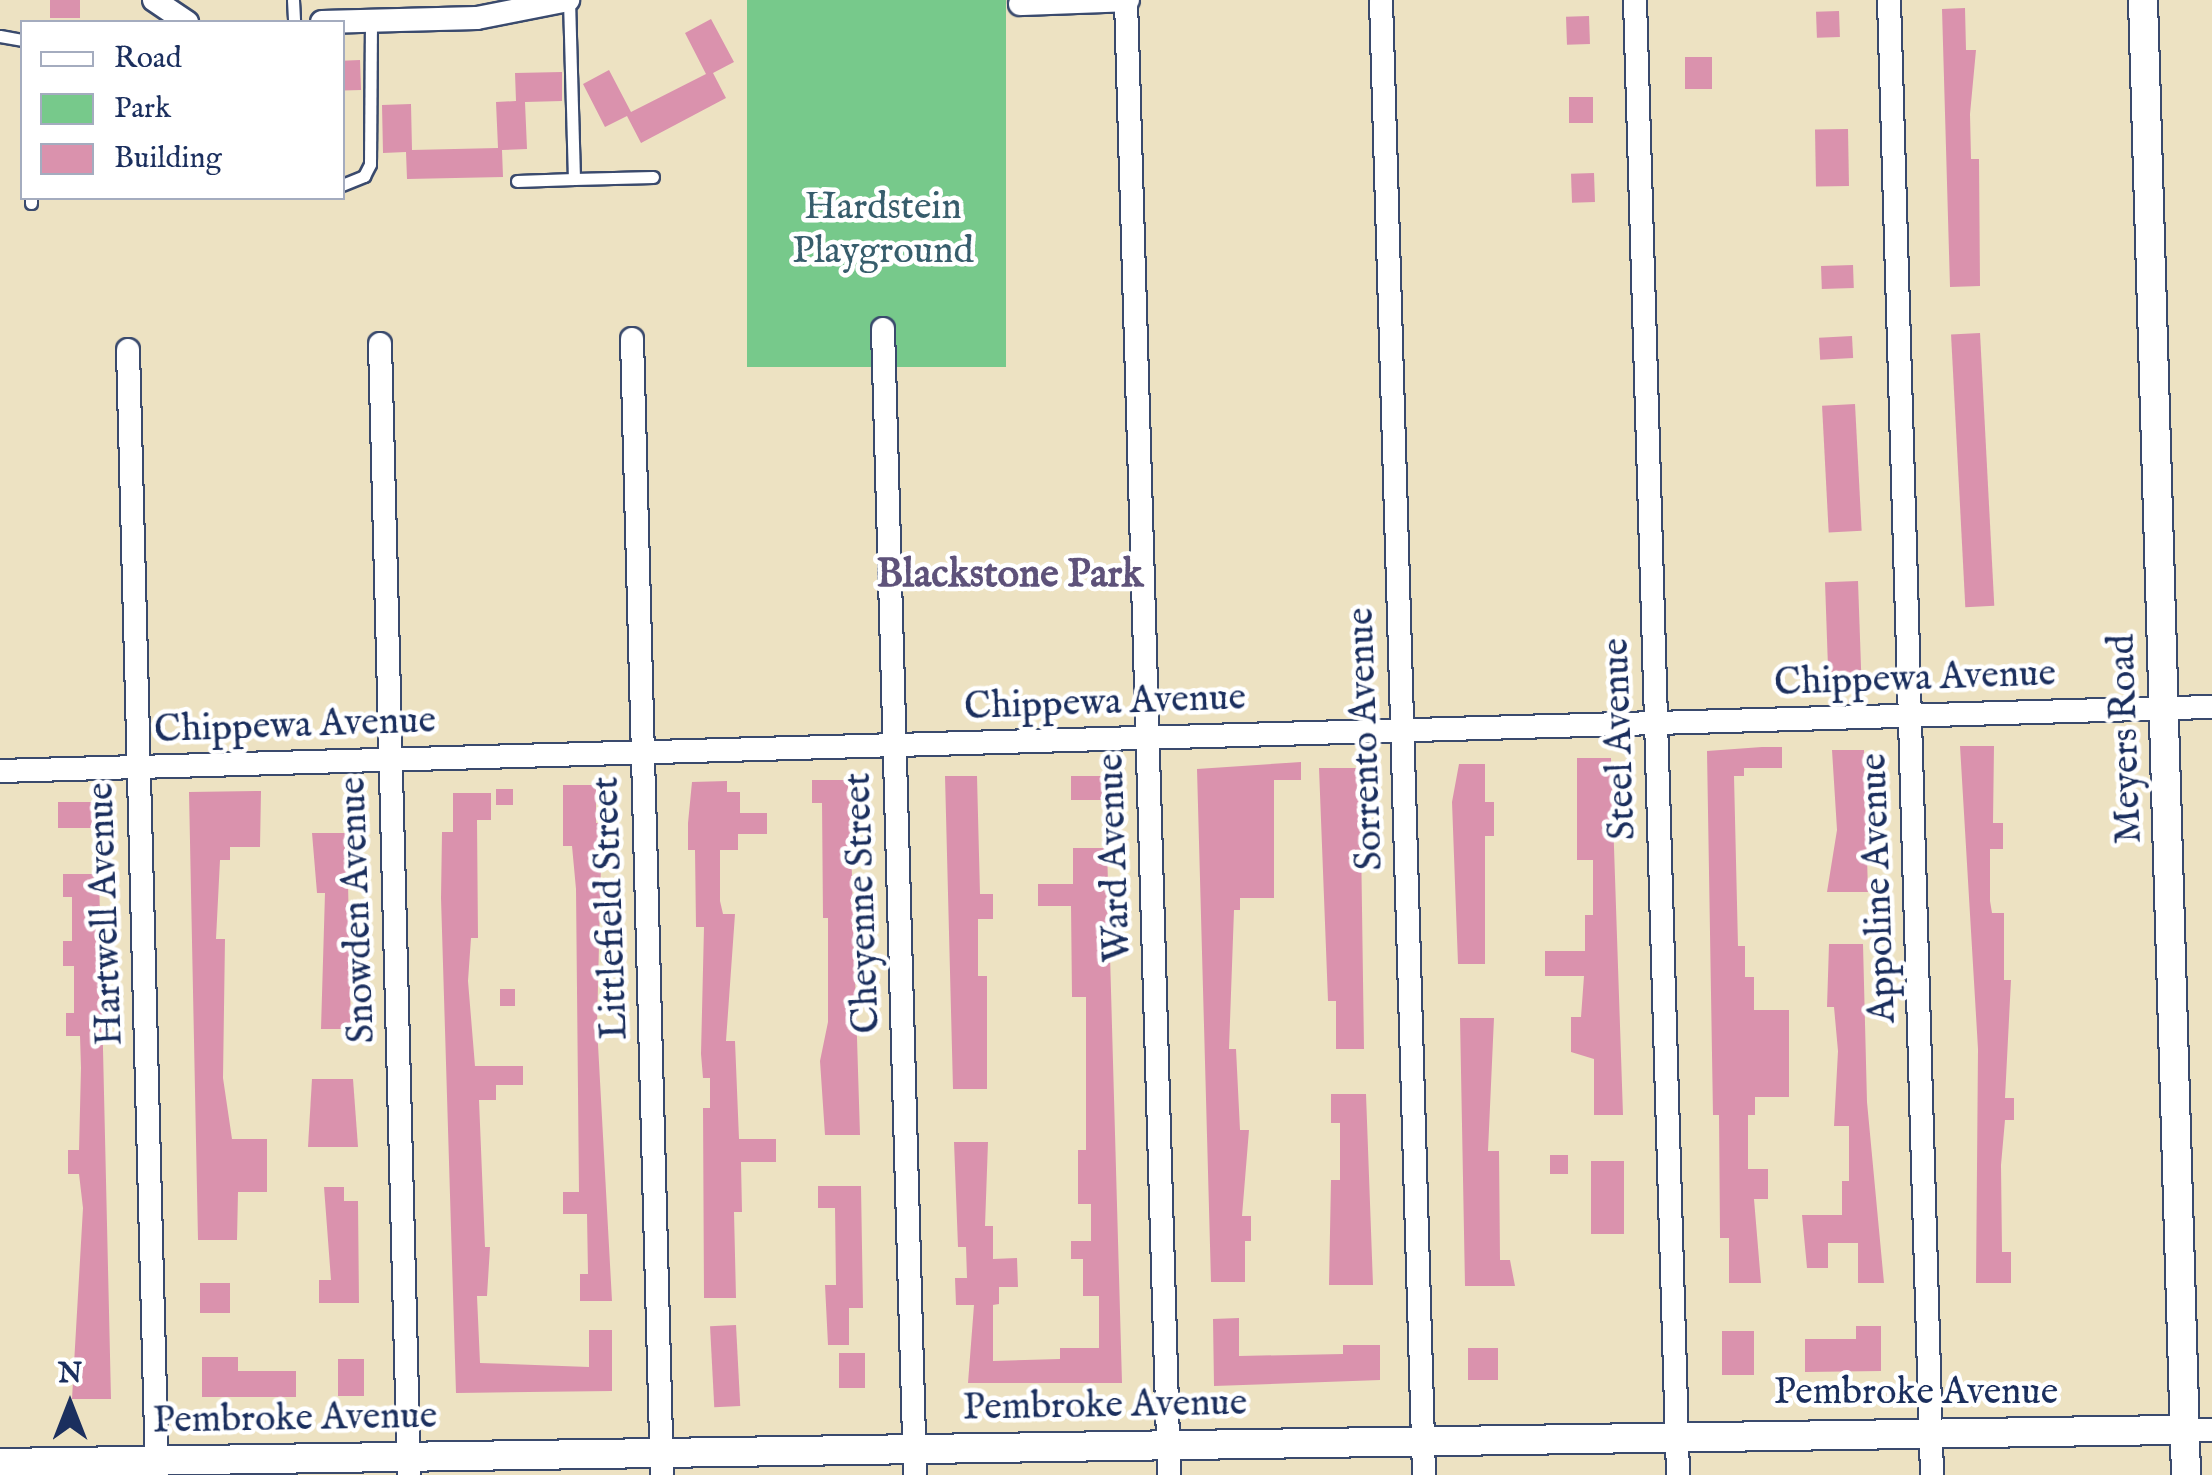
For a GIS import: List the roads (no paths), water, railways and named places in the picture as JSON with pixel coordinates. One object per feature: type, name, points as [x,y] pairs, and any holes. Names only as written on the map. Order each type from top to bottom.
[{"type":"street","points":[[154,0],[184,20]]},
{"type":"street","points":[[345,22],[508,16],[568,0]]},
{"type":"street","points":[[1020,4],[1127,0]]},
{"type":"street","name":"Ward Avenue","points":[[1127,0],[1169,1475]]},
{"type":"street","name":"Sorrento Avenue","points":[[1380,0],[1424,1475]]},
{"type":"street","name":"Steel Avenue","points":[[1635,0],[1678,1475]]},
{"type":"street","name":"Appoline Avenue","points":[[1889,0],[1932,1475]]},
{"type":"street","name":"Meyers Road","points":[[2143,0],[2164,708],[2198,1430],[2186,1475]]},
{"type":"street","name":"Cheyenne Street","points":[[883,330],[915,1461]]},
{"type":"street","name":"Littlefield Street","points":[[632,339],[662,1463]]},
{"type":"street","name":"Snowden Avenue","points":[[380,344],[409,1465]]},
{"type":"street","name":"Hartwell Avenue","points":[[128,350],[157,1467]]},
{"type":"street","name":"Chippewa Avenue","points":[[0,771],[2212,707]]},
{"type":"street","name":"Pembroke Avenue","points":[[0,1463],[157,1467],[915,1461],[1168,1443],[1677,1433],[2198,1430]]},
{"type":"lane","points":[[568,0],[574,179]]},
{"type":"lane","points":[[345,184],[364,176],[370,164],[371,22]]},
{"type":"lane","points":[[517,181],[653,176]]},
{"type":"district","name":"Blackstone Park","points":[[1010,576]]},
{"type":"park label","name":"Hardstein Playground","points":[[883,231]]}]
